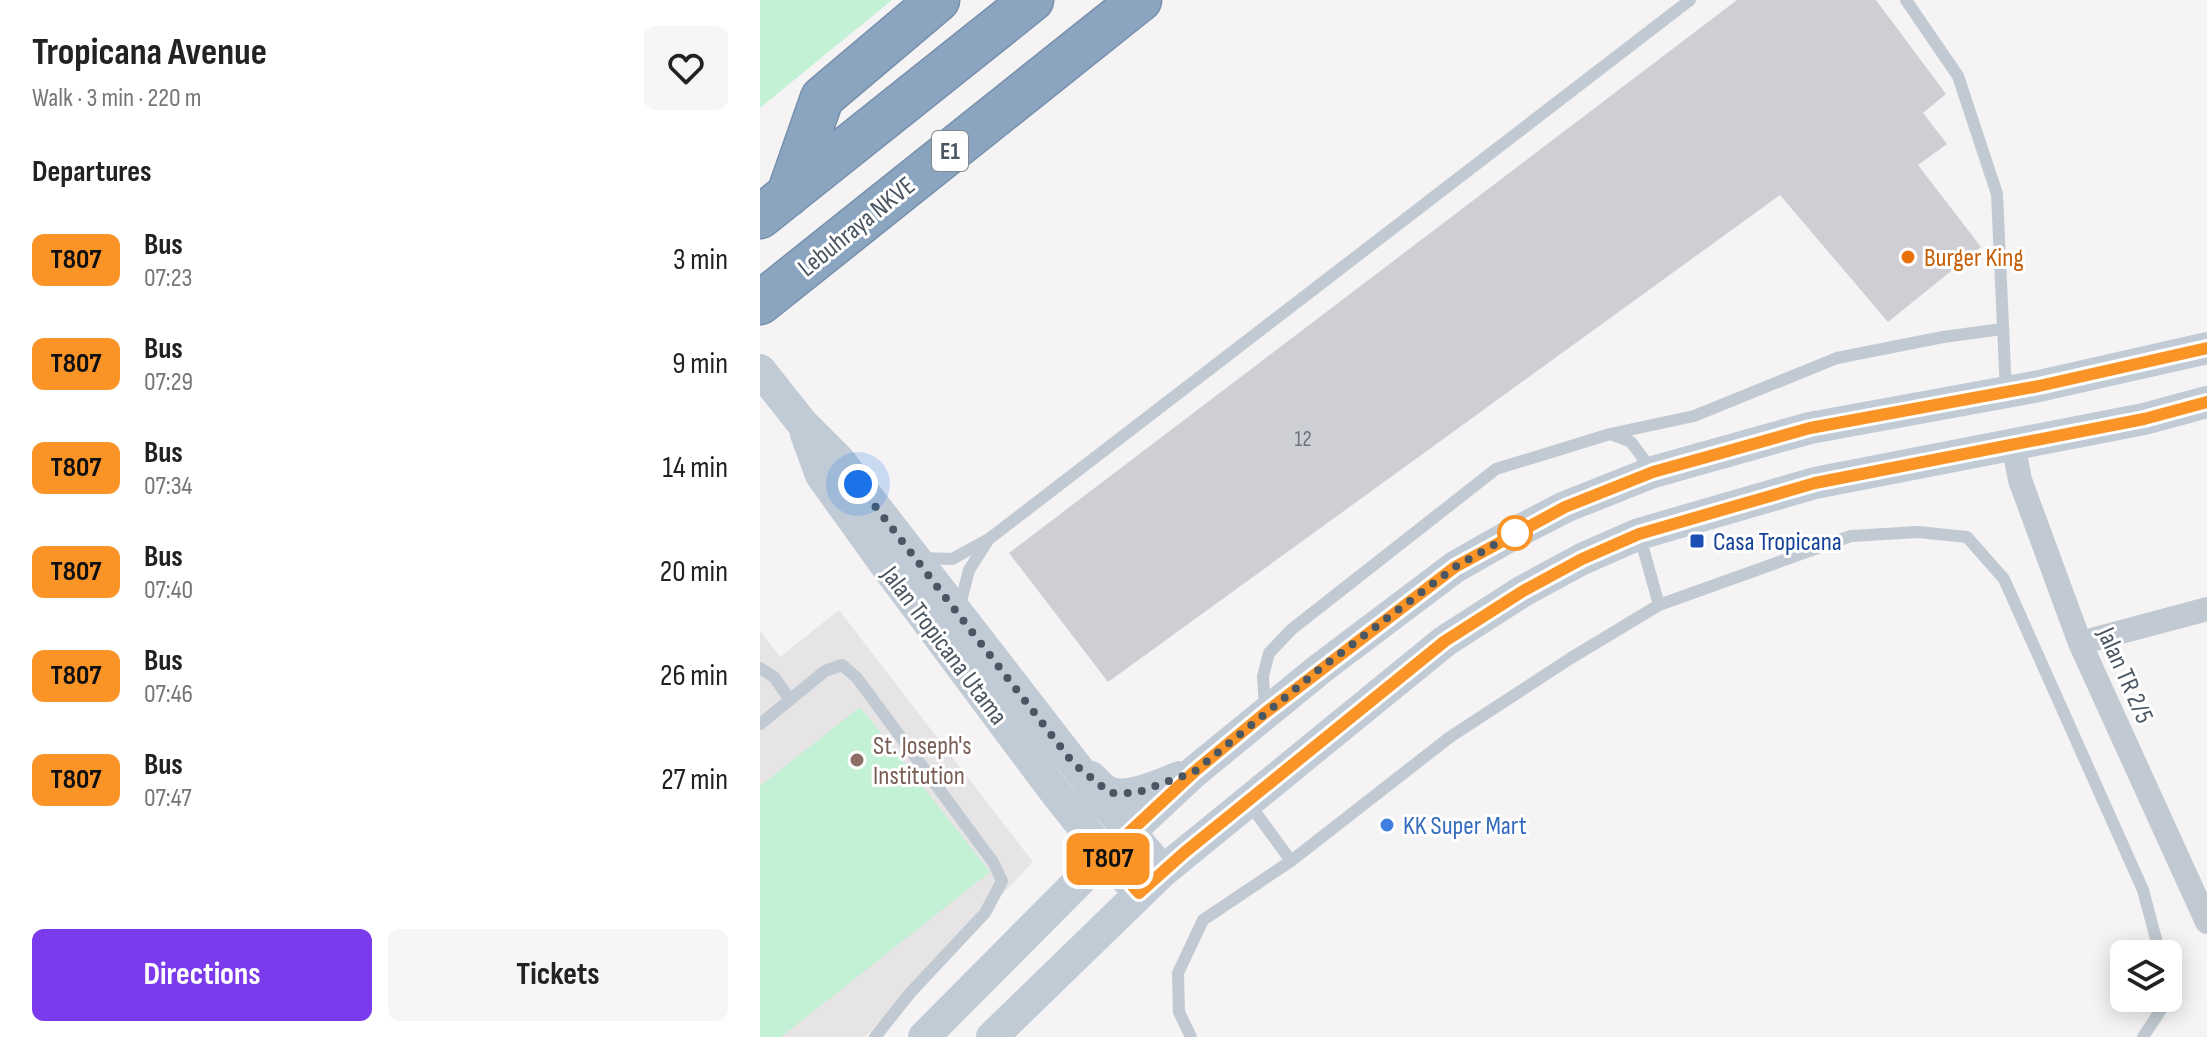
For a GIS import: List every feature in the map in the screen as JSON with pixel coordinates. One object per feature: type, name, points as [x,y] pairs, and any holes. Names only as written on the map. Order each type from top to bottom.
[{"type":"highway","points":[[774,206],[822,98],[938,0]]},
{"type":"highway","points":[[774,206],[1032,0]]},
{"type":"highway","name":"Lebuhraya NKVE","points":[[760,303],[1140,0]]},
{"type":"main road","points":[[924,1037],[1129,832],[1265,713],[1455,567],[1565,507],[1653,472],[1810,428],[2006,392],[2207,348]]},
{"type":"main road","name":"Jalan Tropicana Utama","points":[[760,370],[802,423],[839,460],[902,563],[1105,855],[1139,893]]},
{"type":"main road","points":[[2006,392],[2013,444]]},
{"type":"main road","points":[[992,1037],[1163,871],[1445,641],[1523,591],[1582,559],[1639,534],[1815,483],[2144,419],[2207,402]]},
{"type":"main road","name":"Jalan Tropicana Utama","points":[[902,563],[958,614],[1073,763],[1163,871]]},
{"type":"main road","points":[[1073,763],[1110,793],[1136,793],[1194,772]]},
{"type":"street","name":"Jalan TR 2/5","points":[[2013,444],[2020,480],[2080,643],[2207,922]]},
{"type":"street","points":[[2080,643],[2207,609]]},
{"type":"lane","points":[[902,563],[952,559],[989,539],[1690,0]]},
{"type":"lane","points":[[1906,0],[1958,76],[1997,194],[2006,392]]},
{"type":"lane","points":[[1265,713],[1263,676],[1269,653],[1292,629],[1496,469],[1610,434],[1694,416],[1837,358],[2002,329]]},
{"type":"lane","points":[[1610,434],[1631,442],[1653,472]]},
{"type":"lane","points":[[1191,1037],[1179,1012],[1178,973],[1203,920],[1291,861],[1450,737],[1659,605],[1851,536],[1918,532],[1967,537],[2004,579],[2143,890],[2156,940]]},
{"type":"lane","points":[[1639,534],[1659,605]]},
{"type":"lane","points":[[958,614],[969,570],[989,539]]},
{"type":"lane","points":[[760,724],[825,671],[842,665],[857,678],[993,862],[1002,881],[985,913],[911,992],[875,1037]]},
{"type":"lane","points":[[760,668],[774,677],[790,700]]},
{"type":"lane","points":[[1248,802],[1291,861]]},
{"type":"lane","points":[[2143,1037],[2159,1012]]},
{"type":"shaded area","name":"St. Joseph's Institution","points":[[839,610],[1033,862],[865,1037],[760,1037],[760,630],[780,657]]},
{"type":"green space","points":[[760,0],[892,0],[760,108]]},
{"type":"green space","points":[[860,707],[990,872],[781,1037],[760,1037],[760,786]]},
{"type":"building","points":[[1737,0],[1876,0],[1946,94],[1923,113],[1947,144],[1918,165],[1981,247],[1888,322],[1780,195],[1108,682],[1009,553]]},
{"type":"bus line","name":"T807","points":[[2207,348],[2039,386],[1810,428],[1653,472],[1565,507],[1455,567],[1321,668],[1194,772],[1105,855],[1139,893],[1185,852],[1445,641],[1523,591],[1582,559],[1639,534],[1815,483],[2144,419],[2207,402]]},
{"type":"place","name":"Burger King","points":[[1908,257]]},
{"type":"place","name":"Casa Tropicana","points":[[1697,541]]},
{"type":"place","name":"St. Joseph's Institution","points":[[857,760]]},
{"type":"place","name":"KK Super Mart","points":[[1387,825]]},
{"type":"route","points":[[858,484],[1073,763],[1110,793],[1136,793],[1194,772],[1321,668],[1455,567],[1515,533]]}]
